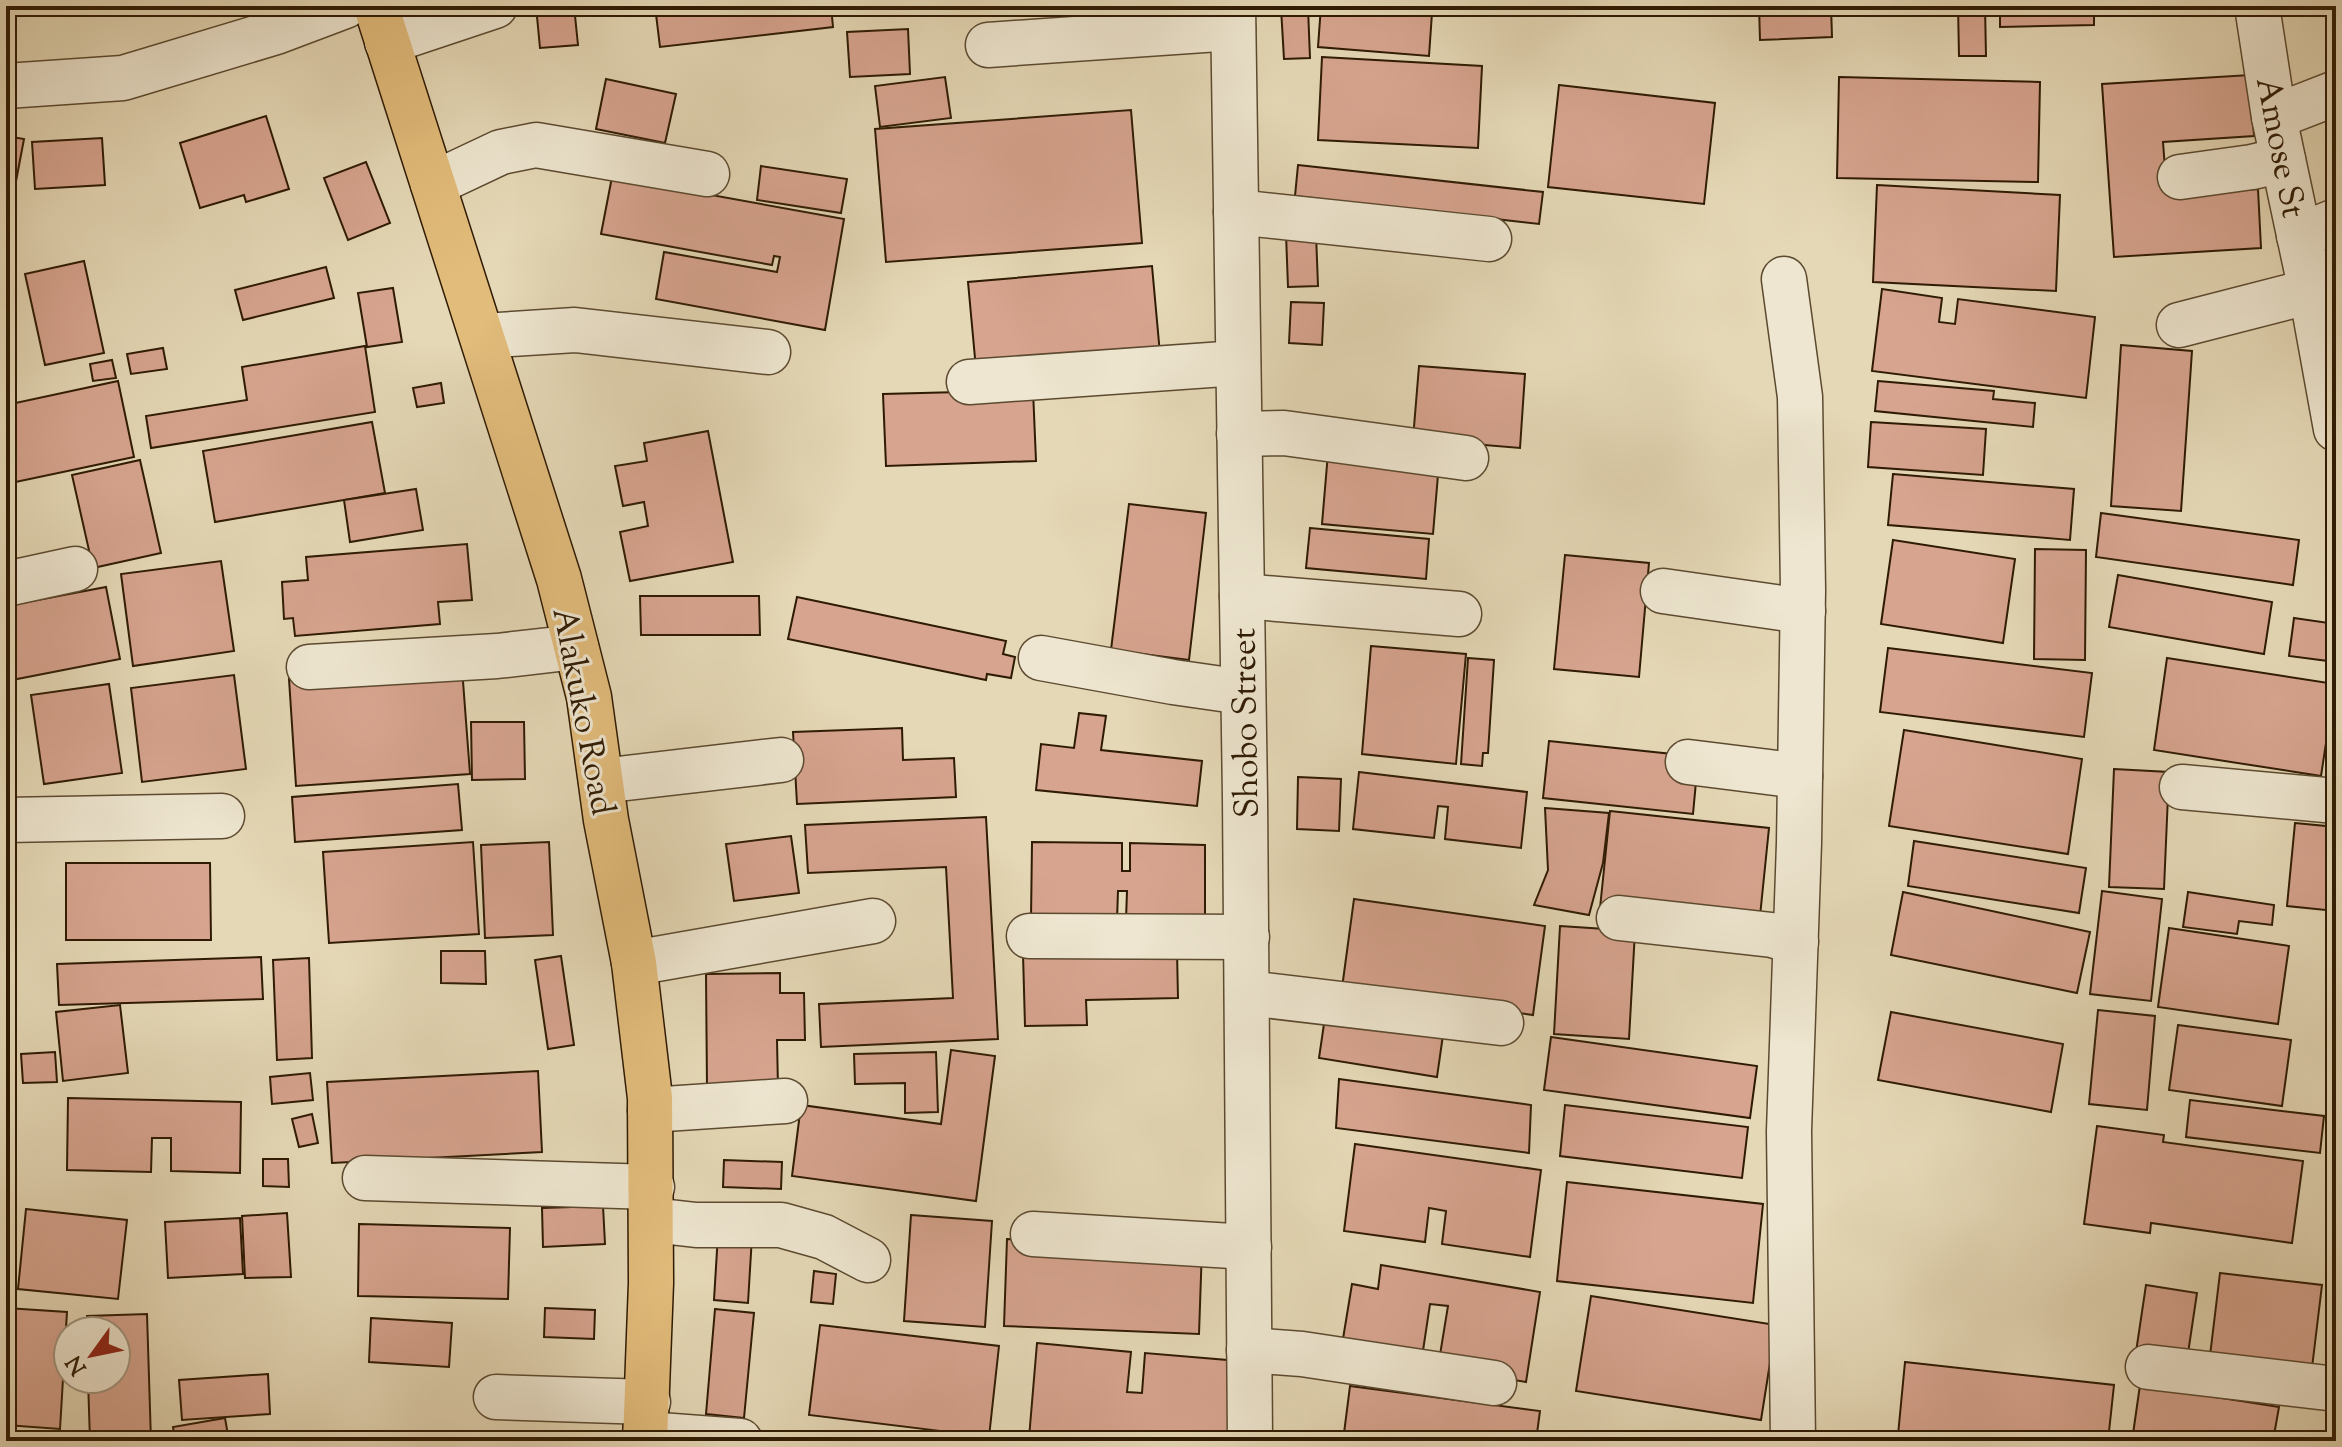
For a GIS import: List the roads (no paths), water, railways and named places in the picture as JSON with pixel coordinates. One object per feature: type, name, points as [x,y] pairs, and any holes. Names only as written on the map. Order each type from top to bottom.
[{"type":"main road","name":"Alakuko Road","points":[[381,24],[559,579],[589,697],[634,963],[650,1110],[652,1203],[646,1426]]},
{"type":"street","points":[[6,86],[123,78],[276,32],[345,6]]},
{"type":"street","points":[[381,24],[495,6]]},
{"type":"street","name":"Amose St","points":[[2257,6],[2283,160],[2317,228],[2311,291],[2336,429]]},
{"type":"street","points":[[988,45],[1233,17]]},
{"type":"street","name":"Shobo Street","points":[[1233,17],[1247,937],[1250,1441]]},
{"type":"street","points":[[2274,117],[2336,93]]},
{"type":"street","points":[[433,184],[501,152],[536,145],[707,174]]},
{"type":"street","points":[[2180,177],[2283,160]]},
{"type":"street","points":[[1236,212],[1489,239]]},
{"type":"street","points":[[1784,279],[1800,397],[1803,611],[1789,1131],[1793,1441]]},
{"type":"street","points":[[2179,325],[2311,291]]},
{"type":"street","points":[[482,336],[575,330],[768,352]]},
{"type":"street","points":[[969,382],[1238,363]]},
{"type":"street","points":[[1239,434],[1284,433],[1466,458]]},
{"type":"street","points":[[6,584],[75,569]]},
{"type":"street","points":[[1663,591],[1803,611]]},
{"type":"street","points":[[1242,596],[1459,614]]},
{"type":"street","points":[[309,667],[497,656],[576,647]]},
{"type":"street","points":[[1041,658],[1243,692]]},
{"type":"street","points":[[601,781],[781,760]]},
{"type":"street","points":[[1688,762],[1800,776]]},
{"type":"street","points":[[2182,787],[2336,801]]},
{"type":"street","points":[[6,820],[222,816]]},
{"type":"street","points":[[1619,918],[1772,935],[1796,942]]},
{"type":"street","points":[[634,963],[873,921]]},
{"type":"street","points":[[1029,936],[1247,937]]},
{"type":"street","points":[[1247,993],[1501,1023]]},
{"type":"street","points":[[650,1110],[785,1101]]},
{"type":"street","points":[[365,1178],[652,1203],[696,1225],[781,1225],[824,1237],[868,1260]]},
{"type":"street","points":[[1033,1234],[1249,1247]]},
{"type":"street","points":[[1249,1350],[1302,1354],[1494,1383]]},
{"type":"street","points":[[2148,1367],[2336,1389]]},
{"type":"street","points":[[496,1397],[740,1441]]}]
